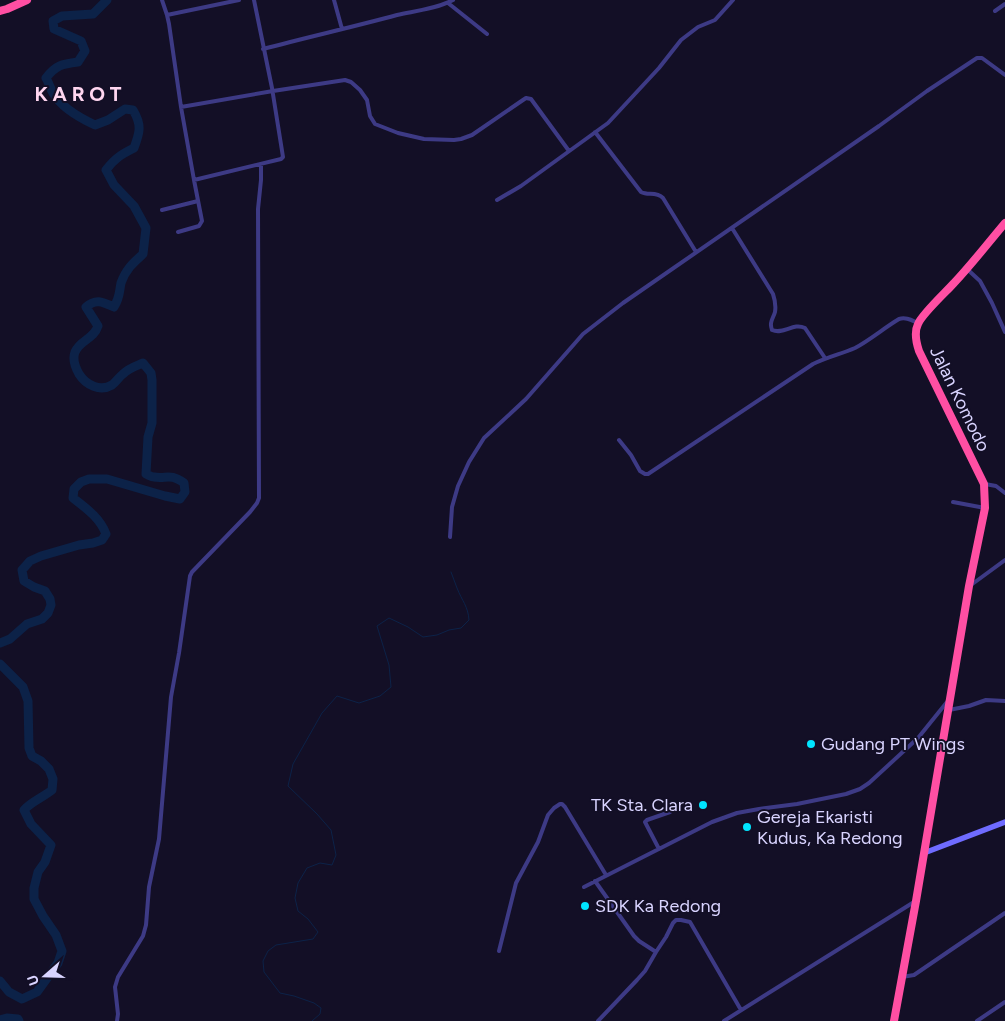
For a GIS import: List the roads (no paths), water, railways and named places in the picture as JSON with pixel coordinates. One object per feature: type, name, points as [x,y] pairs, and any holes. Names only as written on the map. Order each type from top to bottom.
[{"type":"highway","points":[[0,11],[27,0]]},
{"type":"highway","points":[[918,323],[967,269],[1005,223]]},
{"type":"highway","name":"Jalan Komodo","points":[[894,1021],[969,586],[985,508],[984,484],[916,343],[918,323]]},
{"type":"street","points":[[162,0],[167,15],[181,107],[202,218],[201,224],[178,232]]},
{"type":"street","points":[[167,15],[239,0]]},
{"type":"street","points":[[194,180],[283,157],[273,91],[254,0]]},
{"type":"street","points":[[334,0],[342,29]]},
{"type":"street","points":[[263,49],[422,10],[448,3],[452,0]]},
{"type":"street","points":[[497,200],[520,186],[608,123],[659,68],[681,40],[698,27],[715,20],[733,0]]},
{"type":"street","points":[[448,3],[487,34]]},
{"type":"street","points":[[995,11],[1005,4]]},
{"type":"street","points":[[450,537],[452,507],[458,486],[469,462],[484,438],[526,399],[583,334],[623,303],[977,58],[982,58],[1005,75]]},
{"type":"street","points":[[181,107],[344,80],[351,82],[360,90],[367,100],[370,116],[375,124],[398,133],[424,139],[454,140],[472,134],[528,98],[531,99],[568,151]]},
{"type":"street","points":[[595,132],[641,192],[644,194],[660,195],[663,198],[696,252]]},
{"type":"street","points":[[117,1021],[115,987],[118,977],[143,936],[146,924],[149,887],[158,838],[171,697],[190,576],[258,503],[259,498],[258,209],[261,164]]},
{"type":"street","points":[[162,210],[198,201]]},
{"type":"street","points":[[732,228],[773,294],[775,310],[770,323],[772,330],[779,332],[796,326],[802,326],[825,358]]},
{"type":"street","points":[[967,269],[980,280],[1005,332]]},
{"type":"street","points":[[618,440],[631,455],[640,471],[648,474],[813,364],[856,347],[899,319],[908,318],[918,323]]},
{"type":"street","points":[[984,484],[996,486],[1005,493]]},
{"type":"street","points":[[953,502],[985,508]]},
{"type":"street","points":[[969,586],[1005,560]]},
{"type":"street","points":[[584,887],[712,822],[737,813],[797,804],[846,794],[860,789],[870,783],[918,738],[950,699]]},
{"type":"street","points":[[949,710],[986,700],[1005,701]]},
{"type":"street","points":[[499,951],[516,883],[538,842],[547,817],[554,808],[560,804],[565,807],[606,876]]},
{"type":"street","points":[[659,849],[645,822],[670,812]]},
{"type":"street","points":[[924,853],[1005,822]]},
{"type":"street","points":[[595,881],[634,936],[654,951]]},
{"type":"street","points":[[724,1021],[916,901]]},
{"type":"street","points":[[902,977],[914,974],[1005,913]]},
{"type":"street","points":[[598,1021],[645,971],[654,951],[666,937],[676,920],[690,922],[741,1010]]},
{"type":"street","points":[[977,1021],[1005,1002]]},
{"type":"waterway","points":[[0,643],[10,639],[27,624],[42,619],[48,613],[51,605],[45,591],[24,581],[22,570],[30,561],[41,556],[102,540],[106,534],[97,518],[73,498],[74,489],[81,482],[89,479],[107,479],[180,499],[185,492],[184,483],[179,480],[172,477],[153,477],[146,474],[148,437],[152,423],[152,380],[151,373],[143,363],[128,370],[112,385],[103,388],[85,381],[79,374],[74,361],[77,348],[93,334],[98,326],[86,307],[93,302],[103,302],[114,307],[125,274],[143,254],[146,228],[134,206],[114,185],[106,170],[112,162],[134,148],[138,137],[139,124],[133,110],[125,109],[108,120],[95,125],[61,103],[56,98],[46,78],[53,70],[60,66],[78,62],[85,51],[81,41],[54,29],[53,21],[62,16],[93,14],[107,0]]},
{"type":"waterway","points":[[312,1021],[320,1014],[321,1008],[314,1003],[280,993],[264,972],[263,961],[268,951],[276,945],[313,939],[318,932],[308,919],[298,911],[295,898],[298,883],[307,868],[320,863],[332,865],[336,855],[331,830],[288,786],[293,764],[322,713],[337,696],[359,703],[380,696],[391,687],[389,665],[377,626],[389,618],[423,637],[461,628],[469,620],[466,607],[451,572]]},
{"type":"waterway","points":[[0,664],[23,687],[28,701],[29,748],[32,756],[49,769],[53,779],[52,790],[24,810],[31,824],[51,845],[45,862],[38,872],[34,888],[34,899],[56,935],[62,951],[58,963],[37,992],[22,999],[9,992],[0,981]]},
{"type":"waterway","points":[[0,1020],[7,1018],[18,1019],[19,1021]]},
{"type":"place","name":"Gudang PT Wings","points":[[811,744]]},
{"type":"place","name":"TK Sta. Clara","points":[[703,805]]},
{"type":"place","name":"Gereja Ekaristi Kudus, Ka Redong","points":[[747,827]]},
{"type":"place","name":"SDK Ka Redong","points":[[585,906]]},
{"type":"district","name":"K A R O T","points":[[78,94]]}]
